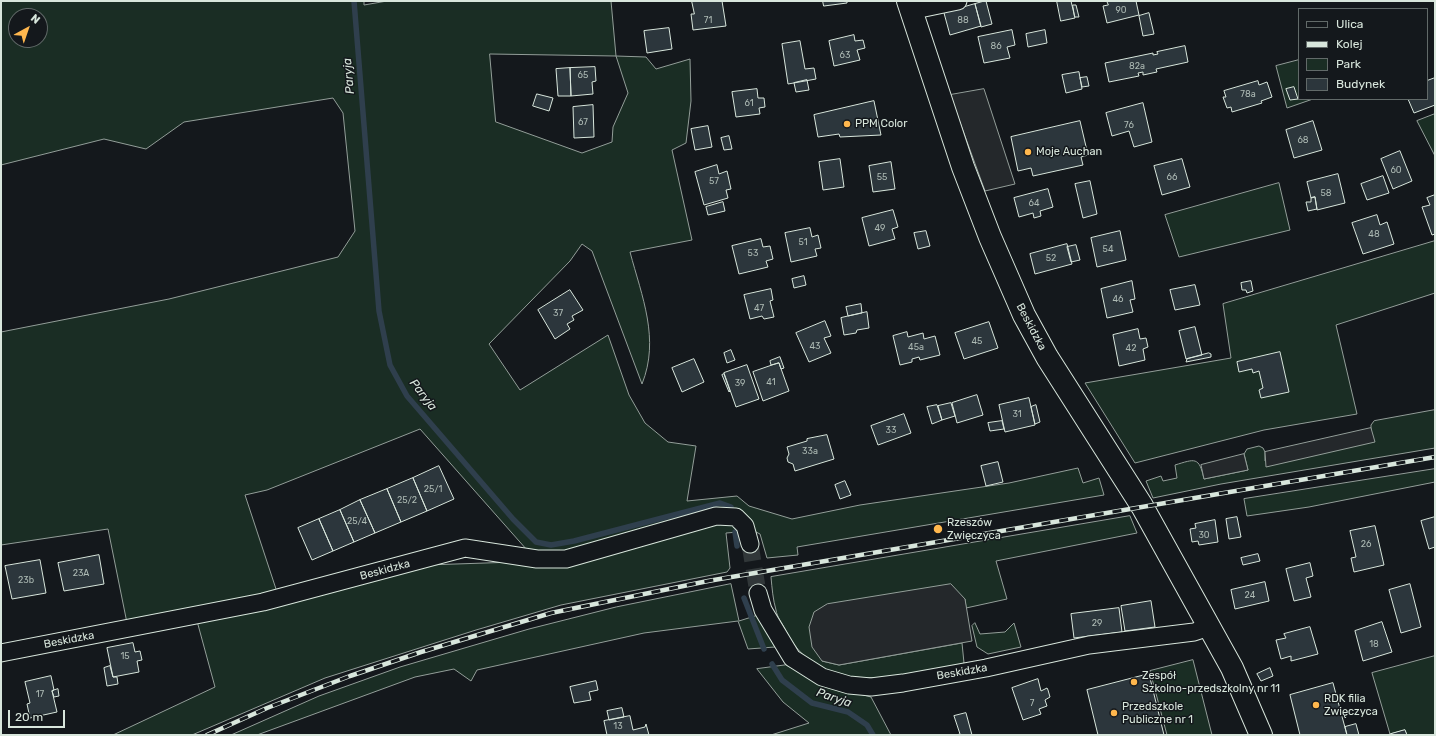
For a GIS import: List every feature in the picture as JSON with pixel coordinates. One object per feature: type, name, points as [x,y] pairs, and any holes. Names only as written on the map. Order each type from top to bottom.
[{"type":"street","points":[[909,6],[958,1]]},
{"type":"street","name":"Beskidzka","points":[[909,6],[962,167],[990,237],[1024,315],[1047,357],[1124,477],[1209,627],[1248,702],[1261,735]]},
{"type":"street","name":"Beskidzka","points":[[1,653],[263,602],[465,548],[537,559],[566,559],[716,516],[736,517],[745,526],[750,544]]},
{"type":"street","name":"Beskidzka","points":[[758,594],[762,610],[792,658],[822,677],[849,685],[871,687],[903,683],[986,668],[1089,645],[1194,632],[1209,627]]},
{"type":"green space","points":[[1,1],[364,1],[364,5],[387,1],[611,1],[616,56],[646,57],[656,69],[690,59],[691,101],[686,143],[672,150],[692,240],[630,252],[644,302],[649,334],[647,367],[642,384],[592,251],[582,244],[570,261],[489,344],[520,390],[608,335],[629,395],[645,423],[668,442],[696,446],[687,501],[737,496],[749,506],[792,519],[860,505],[1009,483],[1078,468],[1083,483],[1099,478],[1104,495],[797,547],[798,555],[767,558],[760,534],[752,530],[746,517],[564,552],[527,550],[420,429],[267,490],[245,495],[277,592],[127,623],[108,529],[1,545],[1,332],[169,299],[338,257],[355,231],[343,113],[333,98],[184,122],[146,149],[104,139],[1,165]],"holes":[[[490,54],[616,56],[628,93],[613,127],[612,142],[582,153],[496,122]]]},
{"type":"green space","points":[[1298,60],[1298,100],[1310,100],[1287,108],[1276,66]]},
{"type":"green space","points":[[1435,114],[1435,156],[1417,121]]},
{"type":"green space","points":[[1279,183],[1290,230],[1179,257],[1165,215]]},
{"type":"green space","points":[[1435,241],[1435,293],[1336,325],[1357,414],[1264,430],[1135,463],[1085,383],[1231,358],[1223,304]]},
{"type":"green space","points":[[1435,410],[1435,448],[1221,484],[1153,498],[1146,481],[1161,476],[1163,481],[1177,478],[1175,465],[1187,461],[1195,461],[1198,463],[1204,479],[1248,470],[1244,454],[1247,449],[1259,446],[1263,448],[1265,452],[1265,461],[1371,432],[1371,425],[1374,421]]},
{"type":"green space","points":[[1435,469],[1435,482],[1309,507],[1247,516],[1244,499]]},
{"type":"green space","points":[[1130,516],[1137,533],[996,561],[1007,599],[966,608],[965,599],[822,661],[839,665],[962,643],[964,663],[942,670],[869,678],[852,677],[821,667],[807,658],[795,646],[780,620],[773,598],[771,577]]},
{"type":"green space","points":[[727,522],[738,527],[739,532],[726,533],[730,568],[727,572],[561,605],[476,630],[325,678],[192,735],[113,735],[215,687],[197,621],[426,565],[515,562],[657,539]]},
{"type":"green space","points":[[731,584],[739,621],[758,615],[775,647],[748,649],[738,621],[644,633],[477,670],[471,681],[454,669],[415,677],[257,735],[231,735],[319,696],[400,667],[529,629],[616,607]]},
{"type":"green space","points":[[975,623],[980,634],[1005,632],[1014,623],[1021,647],[988,654],[977,647],[972,626]]},
{"type":"green space","points":[[1435,656],[1435,735],[1407,735],[1405,730],[1390,734],[1372,673]]},
{"type":"green space","points":[[1193,660],[1212,735],[1167,735],[1150,671]]},
{"type":"green space","points":[[786,665],[823,684],[871,697],[891,735],[771,735],[809,723],[783,702],[757,669]]},
{"type":"shaded area","points":[[984,89],[1015,184],[985,191],[950,95]]},
{"type":"shaded area","points":[[1371,428],[1375,442],[1266,467],[1265,452]]},
{"type":"shaded area","points":[[1244,454],[1248,470],[1204,479],[1201,465]]},
{"type":"shaded area","points":[[951,584],[965,599],[972,641],[839,665],[822,661],[812,647],[809,627],[814,612],[827,604]]},
{"type":"building","points":[[692,1],[722,1],[726,26],[693,30],[691,14],[694,14]]},
{"type":"building","points":[[823,1],[847,1],[847,3],[824,6]]},
{"type":"building","points":[[986,1],[992,24],[981,27],[975,4]]},
{"type":"building","points":[[1057,1],[1071,1],[1075,18],[1061,21]]},
{"type":"building","points":[[1107,1],[1136,1],[1139,15],[1107,23],[1103,6],[1108,5]]},
{"type":"building","points":[[975,4],[981,26],[950,35],[944,13]]},
{"type":"building","points":[[1073,5],[1076,5],[1079,17],[1075,17]]},
{"type":"building","points":[[1149,13],[1154,34],[1143,36],[1139,16]]},
{"type":"building","points":[[669,28],[672,49],[647,53],[644,31]]},
{"type":"building","points":[[1012,30],[1015,45],[1007,47],[1010,58],[984,63],[978,37]]},
{"type":"building","points":[[1045,30],[1047,43],[1028,47],[1026,34]]},
{"type":"building","points":[[854,35],[855,41],[863,40],[865,48],[857,50],[860,60],[834,66],[829,41]]},
{"type":"building","points":[[800,41],[805,69],[814,68],[816,79],[788,84],[782,44]]},
{"type":"building","points":[[1185,46],[1188,62],[1156,69],[1157,72],[1143,75],[1143,72],[1138,73],[1139,76],[1109,82],[1105,63],[1153,53],[1153,55],[1158,54],[1157,52]]},
{"type":"building","points":[[595,67],[596,81],[592,82],[593,94],[571,96],[570,68]]},
{"type":"building","points":[[570,68],[571,96],[558,96],[556,69]]},
{"type":"building","points":[[1079,72],[1082,89],[1066,93],[1062,75]]},
{"type":"building","points":[[1087,77],[1089,86],[1082,87],[1080,78]]},
{"type":"building","points":[[1435,78],[1435,105],[1414,113],[1408,100],[1428,100],[1428,81]]},
{"type":"building","points":[[807,80],[809,90],[796,92],[794,83]]},
{"type":"building","points":[[1258,81],[1259,85],[1267,82],[1272,97],[1261,101],[1262,103],[1232,112],[1231,107],[1227,108],[1223,97],[1226,97],[1224,91]]},
{"type":"building","points":[[1294,87],[1298,99],[1290,100],[1286,89]]},
{"type":"building","points":[[757,89],[758,98],[764,98],[765,107],[759,108],[760,114],[736,117],[732,92]]},
{"type":"building","points":[[537,94],[553,98],[549,111],[533,106]]},
{"type":"building","name":"PPM Color","points":[[874,101],[881,135],[840,137],[839,134],[818,137],[814,115]]},
{"type":"building","points":[[1143,103],[1152,142],[1134,147],[1129,131],[1112,136],[1106,113]]},
{"type":"building","points":[[593,105],[594,137],[574,138],[573,107]]},
{"type":"building","points":[[1080,121],[1088,155],[1081,157],[1083,165],[1033,176],[1031,168],[1018,171],[1011,137]]},
{"type":"building","points":[[1313,121],[1322,150],[1294,158],[1286,130]]},
{"type":"building","points":[[708,126],[712,147],[695,150],[691,129]]},
{"type":"building","points":[[729,136],[732,149],[724,150],[721,138]]},
{"type":"building","points":[[1400,151],[1412,181],[1393,189],[1381,159]]},
{"type":"building","points":[[840,159],[844,187],[823,190],[819,162]]},
{"type":"building","points":[[1182,159],[1190,187],[1162,195],[1154,166]]},
{"type":"building","points":[[891,162],[895,189],[873,192],[869,166]]},
{"type":"building","points":[[717,165],[719,174],[727,171],[731,189],[726,190],[728,198],[704,205],[695,172]]},
{"type":"building","points":[[1338,174],[1345,203],[1317,210],[1315,197],[1311,198],[1307,182]]},
{"type":"building","points":[[1383,176],[1389,193],[1367,200],[1361,184]]},
{"type":"building","points":[[1090,181],[1097,214],[1083,218],[1075,184]]},
{"type":"building","points":[[1048,189],[1053,207],[1040,211],[1041,216],[1034,218],[1033,213],[1019,217],[1014,198]]},
{"type":"building","points":[[1435,195],[1435,234],[1432,235],[1422,207],[1430,205],[1427,198]]},
{"type":"building","points":[[1315,197],[1317,209],[1308,211],[1306,202],[1311,202],[1311,198]]},
{"type":"building","points":[[723,202],[725,211],[708,215],[706,207]]},
{"type":"building","points":[[893,210],[898,227],[892,229],[895,239],[869,246],[862,218]]},
{"type":"building","points":[[1377,215],[1380,225],[1387,222],[1394,244],[1363,254],[1352,223]]},
{"type":"building","points":[[810,228],[812,237],[818,235],[821,248],[815,249],[817,256],[791,262],[785,233]]},
{"type":"building","points":[[926,231],[930,246],[918,249],[914,233]]},
{"type":"building","points":[[1120,231],[1126,260],[1097,267],[1091,238]]},
{"type":"building","points":[[761,239],[763,247],[770,246],[773,259],[766,261],[768,267],[739,274],[732,246]]},
{"type":"building","points":[[1067,244],[1072,264],[1035,274],[1030,254]]},
{"type":"building","points":[[1076,245],[1080,260],[1071,262],[1067,247]]},
{"type":"building","points":[[804,276],[806,285],[794,288],[792,279]]},
{"type":"building","points":[[1132,281],[1135,299],[1130,300],[1133,312],[1107,318],[1101,289]]},
{"type":"building","points":[[1251,281],[1253,291],[1247,293],[1246,290],[1242,290],[1241,283]]},
{"type":"building","points":[[1195,285],[1200,305],[1175,310],[1170,290]]},
{"type":"building","points":[[771,289],[773,300],[770,301],[774,317],[764,319],[762,316],[750,319],[744,295]]},
{"type":"building","points":[[570,290],[583,310],[572,316],[574,320],[567,324],[570,329],[555,339],[538,310]]},
{"type":"building","points":[[861,304],[862,313],[848,316],[846,307]]},
{"type":"building","points":[[867,312],[869,328],[857,330],[856,333],[844,335],[841,318]]},
{"type":"building","points":[[825,321],[831,336],[824,338],[831,353],[809,362],[796,333]]},
{"type":"building","points":[[989,322],[998,348],[964,359],[955,333]]},
{"type":"building","points":[[1195,327],[1202,355],[1186,359],[1179,331]]},
{"type":"building","points":[[1138,329],[1140,339],[1146,338],[1148,347],[1143,349],[1145,360],[1119,366],[1113,335]]},
{"type":"building","points":[[907,332],[908,337],[923,333],[924,339],[935,336],[940,355],[920,360],[919,357],[912,359],[912,362],[900,365],[893,336]]},
{"type":"building","points":[[731,350],[735,360],[727,363],[724,353]]},
{"type":"building","points":[[1280,352],[1289,392],[1261,398],[1259,390],[1263,388],[1259,371],[1253,373],[1252,369],[1239,372],[1237,362]]},
{"type":"building","points":[[1209,353],[1211,354],[1211,357],[1186,362],[1187,359]]},
{"type":"building","points":[[780,357],[784,368],[781,369],[779,363],[771,365],[770,361]]},
{"type":"building","points":[[694,359],[704,382],[682,392],[672,368]]},
{"type":"building","points":[[779,363],[789,391],[763,401],[753,372]]},
{"type":"building","points":[[747,365],[759,399],[736,407],[724,373]]},
{"type":"building","points":[[724,374],[730,391],[729,392],[722,375]]},
{"type":"building","points":[[977,395],[983,415],[957,423],[952,403]]},
{"type":"building","points":[[1029,398],[1035,425],[1005,432],[999,405]]},
{"type":"building","points":[[951,403],[955,416],[942,420],[938,406]]},
{"type":"building","points":[[937,405],[942,420],[932,424],[927,407]]},
{"type":"building","points":[[1036,405],[1040,422],[1035,424],[1031,407]]},
{"type":"building","points":[[904,414],[911,433],[878,445],[871,426]]},
{"type":"building","points":[[1002,421],[1004,429],[990,431],[988,423]]},
{"type":"building","points":[[827,435],[834,459],[795,471],[793,464],[788,462],[787,458],[789,454],[787,447],[807,441],[807,439]]},
{"type":"building","points":[[998,462],[1003,482],[986,486],[981,466]]},
{"type":"building","points":[[439,466],[454,499],[427,511],[413,478]]},
{"type":"building","points":[[413,478],[427,511],[401,522],[387,489]]},
{"type":"building","points":[[845,481],[851,495],[840,499],[835,485]]},
{"type":"building","points":[[387,489],[401,522],[375,533],[360,500]]},
{"type":"building","points":[[360,500],[375,533],[354,542],[340,510]]},
{"type":"building","points":[[340,510],[354,542],[333,551],[319,519]]},
{"type":"building","points":[[1237,517],[1241,537],[1229,539],[1226,519]]},
{"type":"building","points":[[1435,517],[1435,547],[1429,549],[1421,521]]},
{"type":"building","points":[[319,519],[333,551],[312,560],[298,528]]},
{"type":"building","points":[[1215,520],[1218,542],[1199,545],[1198,541],[1192,542],[1190,529],[1196,528],[1195,524]]},
{"type":"building","points":[[1375,526],[1384,565],[1354,572],[1351,558],[1356,557],[1350,531]]},
{"type":"building","points":[[1258,554],[1260,561],[1243,565],[1241,558]]},
{"type":"building","points":[[99,555],[104,584],[64,591],[58,563]]},
{"type":"building","points":[[40,560],[46,593],[12,599],[5,566]]},
{"type":"building","points":[[1310,563],[1313,576],[1306,578],[1311,597],[1294,601],[1286,569]]},
{"type":"building","points":[[1265,582],[1269,601],[1235,609],[1231,590]]},
{"type":"building","points":[[1410,584],[1421,627],[1401,633],[1389,590]]},
{"type":"building","points":[[1151,601],[1155,627],[1125,631],[1121,606]]},
{"type":"building","points":[[1119,608],[1122,632],[1074,638],[1071,614]]},
{"type":"building","points":[[1382,622],[1392,652],[1363,661],[1355,631]]},
{"type":"building","points":[[1310,627],[1318,654],[1291,661],[1291,656],[1281,659],[1276,640],[1286,638],[1284,634]]},
{"type":"building","points":[[133,643],[135,652],[140,651],[142,660],[137,661],[139,672],[113,677],[107,648]]},
{"type":"building","points":[[110,666],[113,677],[117,677],[118,684],[107,686],[104,668]]},
{"type":"building","points":[[1270,668],[1273,676],[1261,681],[1257,674]]},
{"type":"building","points":[[1149,674],[1164,735],[1098,735],[1087,690]]},
{"type":"building","points":[[51,676],[54,690],[52,691],[57,712],[30,718],[27,704],[30,703],[25,682]]},
{"type":"building","points":[[1038,679],[1041,691],[1047,688],[1048,690],[1050,697],[1045,700],[1047,706],[1039,709],[1041,714],[1023,720],[1012,688]]},
{"type":"building","points":[[596,681],[598,690],[589,692],[591,700],[574,703],[570,687]]},
{"type":"building","name":"RDK filia Zwięczyca","points":[[1333,683],[1347,735],[1300,735],[1290,695]]},
{"type":"building","points":[[58,689],[59,696],[54,697],[52,691]]},
{"type":"building","points":[[622,708],[624,717],[609,720],[607,711]]},
{"type":"building","points":[[966,713],[972,735],[956,735],[960,734],[954,716]]},
{"type":"building","points":[[630,716],[633,730],[645,727],[646,724],[649,735],[607,735],[604,721]]},
{"type":"building","points":[[1356,724],[1359,735],[1347,735],[1345,727]]},
{"type":"building","points":[[1405,730],[1407,735],[1388,735],[1390,734]]},
{"type":"waterway","name":"Paryja","points":[[354,1],[379,311],[390,365],[407,396],[513,519],[536,542],[551,545],[574,541],[720,503],[731,507]]},
{"type":"waterway","points":[[735,532],[737,546]]},
{"type":"waterway","points":[[744,598],[764,649]]},
{"type":"waterway","name":"Paryja","points":[[772,664],[782,680],[812,703],[848,712],[867,725],[873,735]]},
{"type":"tunnel","points":[[750,544],[758,593]]},
{"type":"railway","points":[[207,735],[267,708],[350,676],[421,652],[551,613],[708,581],[1435,457]]},
{"type":"place","name":"PPM Color","points":[[847,124]]},
{"type":"place","name":"Moje Auchan","points":[[1028,152]]},
{"type":"place","name":"Rzeszów Zwięczyca","points":[[938,529]]},
{"type":"place","name":"Zespół Szkolno-przedszkolny nr 11","points":[[1134,682]]},
{"type":"place","name":"RDK filia Zwięczyca","points":[[1316,705]]},
{"type":"place","name":"Przedszkole Publiczne nr 1","points":[[1114,713]]}]
